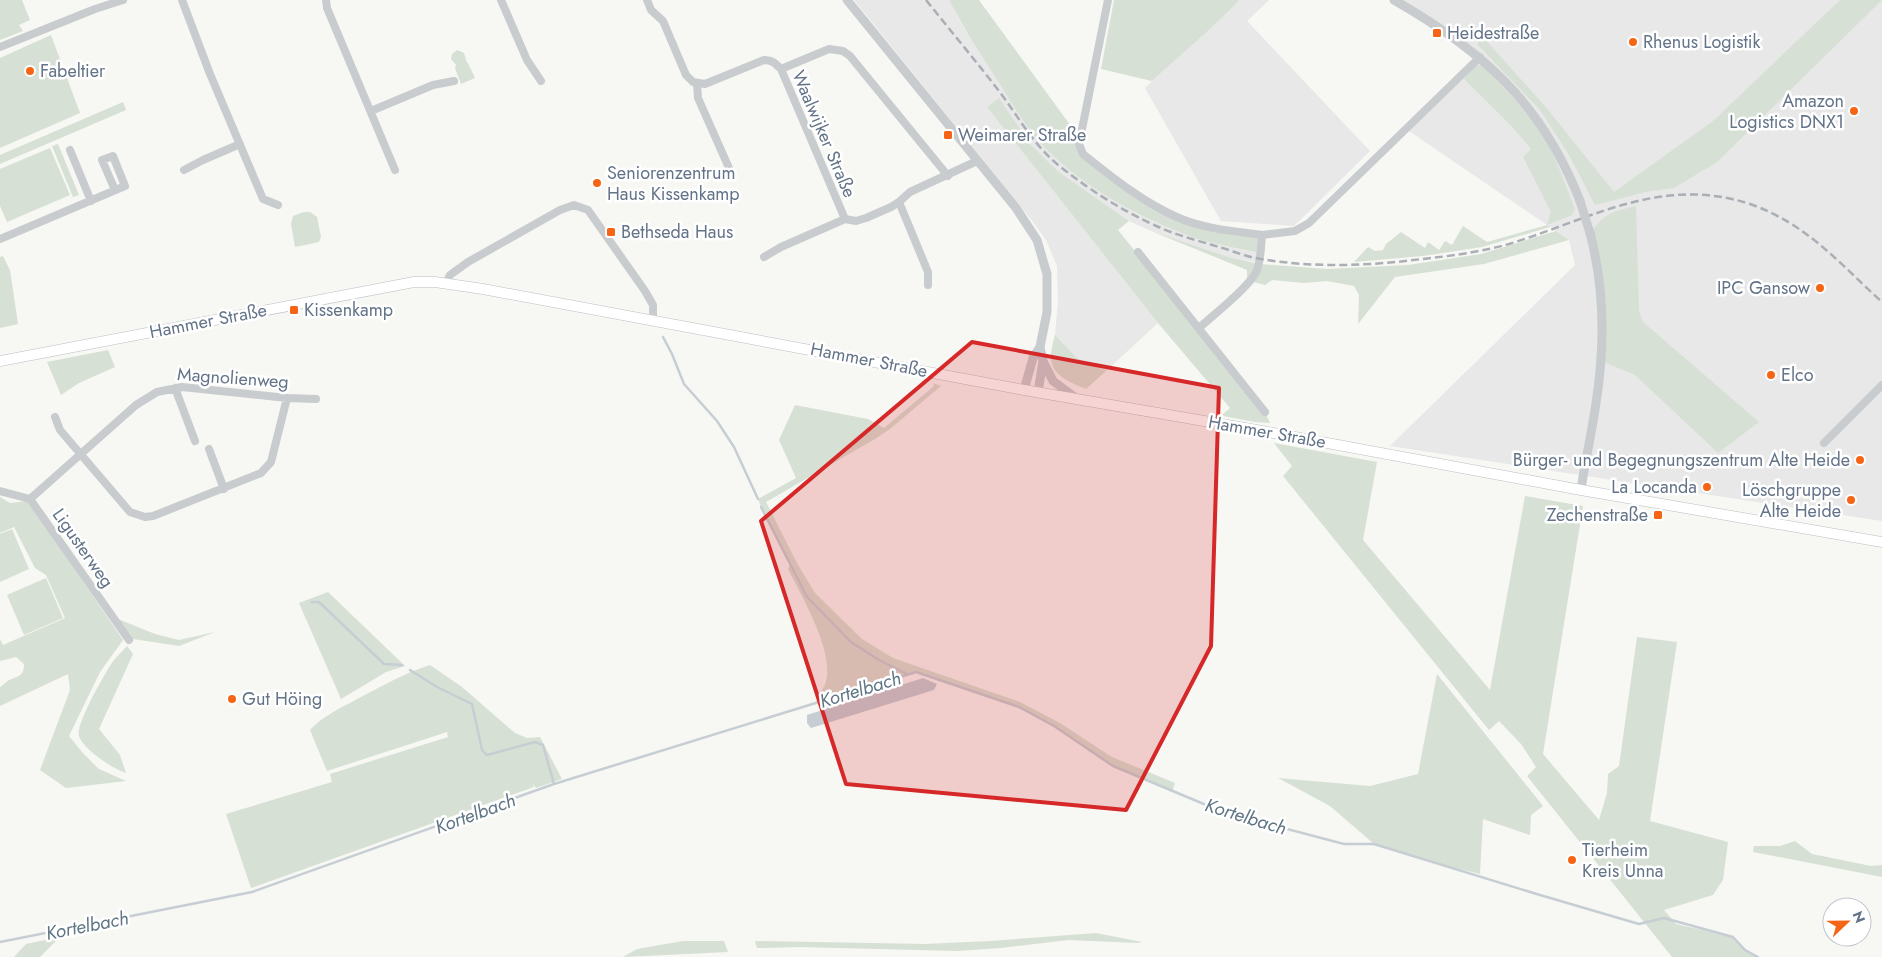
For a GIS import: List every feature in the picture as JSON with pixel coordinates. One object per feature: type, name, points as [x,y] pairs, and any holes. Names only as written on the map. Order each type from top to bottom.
[{"type":"main road","name":"Hammer Straße","points":[[0,361],[414,282],[446,283],[833,353],[1024,390],[1882,542]]},
{"type":"street","points":[[91,0],[95,9]]},
{"type":"street","points":[[0,47],[95,9],[123,0]]},
{"type":"street","points":[[182,0],[210,74],[263,199],[278,205]]},
{"type":"street","points":[[326,0],[327,8],[395,170]]},
{"type":"street","points":[[501,0],[527,60],[541,81]]},
{"type":"street","points":[[647,0],[651,10],[663,21],[686,75],[697,84],[698,98],[729,168]]},
{"type":"street","points":[[848,0],[1029,225],[1037,240],[1044,257],[1047,274],[1047,312],[1040,347],[1033,358],[1024,390]]},
{"type":"street","points":[[1108,0],[1079,144],[1083,154],[1139,197],[1180,219],[1219,229],[1262,235],[1295,230],[1309,222],[1480,57]]},
{"type":"street","points":[[1394,0],[1440,28],[1480,57],[1519,97],[1544,128],[1562,160],[1580,201],[1598,268],[1603,332],[1597,401],[1581,490]]},
{"type":"street","points":[[780,69],[829,49],[843,51],[850,56],[948,176]]},
{"type":"street","name":"Waalwijker Straße","points":[[697,84],[705,84],[764,60],[774,62],[780,69],[845,219],[856,220],[866,218],[899,202]]},
{"type":"street","points":[[371,111],[433,85],[454,80]]},
{"type":"street","points":[[184,170],[240,144]]},
{"type":"street","points":[[70,150],[91,201]]},
{"type":"street","points":[[928,285],[928,272],[899,202],[910,192],[977,161]]},
{"type":"street","points":[[0,239],[115,190]]},
{"type":"street","points":[[446,283],[450,276],[468,262],[560,210],[574,205],[588,210],[640,284],[653,305],[653,321]]},
{"type":"street","points":[[764,257],[781,247],[845,219]]},
{"type":"street","points":[[1199,328],[1250,282],[1257,272],[1262,235]]},
{"type":"street","points":[[1138,252],[1265,412]]},
{"type":"street","points":[[1040,347],[1043,361],[1053,381],[1076,398]]},
{"type":"street","points":[[1038,392],[1043,361]]},
{"type":"street","points":[[1824,443],[1882,385]]},
{"type":"street","points":[[175,388],[195,441]]},
{"type":"street","name":"Magnolienweg","points":[[30,499],[147,397],[158,392],[175,388],[208,388],[287,398],[316,399]]},
{"type":"street","points":[[55,417],[60,430],[130,512],[145,517],[153,516],[254,478],[267,468],[271,462],[287,398]]},
{"type":"street","points":[[209,449],[224,489]]},
{"type":"street","name":"Ligusterweg","points":[[0,491],[30,499],[129,640]]},
{"type":"highlighted area","points":[[972,342],[1219,388],[1211,646],[1126,810],[846,784],[761,521]]},
{"type":"shaded area","points":[[0,0],[22,0],[30,20],[19,25],[23,31],[0,40]]},
{"type":"shaded area","points":[[854,0],[949,0],[961,23],[1028,126],[1045,148],[1062,164],[1091,185],[1153,221],[1216,244],[1258,253],[1254,262],[1229,257],[1151,231],[1129,221],[1059,172],[1031,145],[999,99],[987,107],[1158,323],[1106,371],[1077,358],[1055,335],[1058,301],[1057,266],[1046,240]]},
{"type":"shaded area","points":[[949,0],[979,0],[1080,138],[1083,154],[1139,197],[1180,219],[1262,235],[1260,253],[1196,238],[1149,219],[1094,188],[1061,163],[1039,142],[1021,118]]},
{"type":"shaded area","points":[[1114,0],[1239,0],[1152,81],[1101,69]]},
{"type":"shaded area","points":[[1235,0],[1269,0],[1247,21],[1370,151],[1294,226],[1221,221],[1145,88]]},
{"type":"shaded area","points":[[1394,0],[1882,0],[1882,521],[1390,446],[1575,265],[1569,240],[1406,129],[1479,57]]},
{"type":"shaded area","points":[[1840,0],[1882,0],[1717,162],[1674,188],[1650,191],[1595,205],[1569,155],[1541,111],[1477,44],[1483,37],[1544,105],[1614,192],[1713,121]]},
{"type":"shaded area","points":[[51,35],[80,113],[0,148],[0,58]]},
{"type":"shaded area","points":[[457,50],[464,53],[475,78],[461,84],[455,68],[456,65],[451,59],[452,54]]},
{"type":"shaded area","points":[[1482,65],[1519,104],[1544,138],[1559,168],[1575,209],[1572,215],[1547,225],[1551,212],[1523,157],[1531,149],[1507,121],[1464,79],[1474,66]]},
{"type":"shaded area","points":[[999,98],[1031,145],[1059,172],[1129,221],[1118,230],[1265,412],[1270,423],[1222,415],[1230,408],[1158,323],[987,107]]},
{"type":"shaded area","points":[[123,102],[126,110],[0,164],[0,155]]},
{"type":"shaded area","points":[[58,144],[79,195],[73,197],[52,146]]},
{"type":"shaded area","points":[[50,148],[70,195],[7,222],[0,206],[0,169]]},
{"type":"shaded area","points":[[1636,206],[1639,311],[1643,322],[1759,422],[1718,453],[1635,375],[1601,361],[1603,332],[1590,233],[1610,214]]},
{"type":"shaded area","points":[[310,212],[317,217],[321,237],[319,242],[295,247],[291,224],[293,216]]},
{"type":"shaded area","points":[[1547,225],[1550,227],[1482,247],[1423,256],[1354,262],[1368,247],[1375,251],[1383,250],[1386,244],[1401,232],[1425,248],[1428,242],[1439,250],[1445,241],[1452,245],[1463,226],[1487,242]]},
{"type":"shaded area","points":[[1151,231],[1229,257],[1259,264],[1327,269],[1408,265],[1481,254],[1556,231],[1569,240],[1484,264],[1395,277],[1358,324],[1359,295],[1354,286],[1327,281],[1304,283],[1272,280],[1265,285],[1250,281],[1247,279],[1247,270]]},
{"type":"shaded area","points":[[3,256],[10,270],[18,324],[0,328],[0,257]]},
{"type":"shaded area","points":[[1055,335],[1077,358],[1106,371],[1086,389],[1059,375],[1051,359]]},
{"type":"shaded area","points":[[108,350],[115,367],[79,383],[61,395],[47,362]]},
{"type":"shaded area","points":[[933,383],[941,386],[890,429],[875,439],[766,502],[797,563],[815,593],[862,639],[893,658],[1020,702],[1060,723],[1112,757],[1175,783],[1172,792],[1113,766],[1054,726],[1019,707],[916,672],[816,702],[825,684],[827,669],[821,640],[788,569],[790,565],[758,499],[796,478],[779,440],[795,405],[868,419],[884,428],[934,386]]},
{"type":"shaded area","points":[[1274,443],[1377,462],[1363,540],[1490,690],[1525,496],[1583,506],[1543,754],[1599,820],[1607,793],[1608,774],[1619,766],[1637,637],[1677,642],[1650,821],[1728,842],[1723,880],[1713,895],[1664,910],[1676,924],[1733,937],[1745,950],[1758,957],[1672,957],[1527,776],[1536,767],[1521,744],[1499,721],[1489,730],[1283,476],[1292,466]]},
{"type":"shaded area","points":[[0,497],[10,503],[28,501],[123,640],[100,672],[69,736],[99,769],[126,781],[66,788],[40,770],[70,690],[68,674],[0,706],[0,687],[21,674],[24,664],[16,657],[0,661],[0,639],[3,645],[65,618],[46,575],[35,568],[14,527],[0,533]]},
{"type":"shaded area","points":[[12,529],[29,569],[0,582],[0,534]]},
{"type":"shaded area","points":[[46,578],[63,618],[24,635],[7,595]]},
{"type":"shaded area","points":[[328,592],[405,666],[386,672],[341,699],[299,603]]},
{"type":"shaded area","points":[[118,619],[155,634],[179,640],[215,632],[179,646],[133,639]]},
{"type":"shaded area","points":[[127,646],[133,654],[99,729],[120,755],[126,773],[106,763],[86,747],[79,736],[79,730],[86,710],[105,675],[114,660]]},
{"type":"shaded area","points":[[430,665],[462,687],[515,733],[527,738],[540,737],[562,779],[536,788],[532,783],[534,787],[251,888],[226,814],[332,782],[330,774],[448,737],[447,732],[327,771],[310,730],[321,720],[339,709],[394,680]]},
{"type":"shaded area","points":[[1437,674],[1543,806],[1531,815],[1530,835],[1483,819],[1480,874],[1374,844],[1330,806],[1278,778],[1370,786],[1418,774]]},
{"type":"shaded area","points":[[923,678],[937,684],[934,690],[811,728],[807,723],[807,715]]},
{"type":"shaded area","points":[[1795,841],[1812,854],[1871,866],[1882,865],[1882,877],[1753,852],[1754,846],[1780,846]]},
{"type":"shaded area","points":[[1096,933],[1142,942],[1068,940],[957,951],[800,947],[757,948],[755,941],[925,944]]},
{"type":"shaded area","points":[[60,937],[40,957],[14,957],[26,944]]},
{"type":"shaded area","points":[[683,941],[724,941],[728,952],[623,957],[637,949]]},
{"type":"waterway","points":[[663,337],[684,384],[717,421],[734,447],[758,499]]},
{"type":"waterway","points":[[761,507],[807,597],[851,642],[879,660],[907,674]]},
{"type":"waterway","points":[[312,602],[319,602],[384,664],[402,665]]},
{"type":"waterway","points":[[410,670],[437,687],[472,704],[482,750],[487,755],[535,742],[543,745],[554,784]]},
{"type":"waterway","name":"Kortelbach","points":[[0,942],[252,892],[554,784],[916,672],[1019,707],[1054,726],[1113,766],[1223,812],[1344,844],[1374,844],[1639,924],[1664,918],[1733,937],[1745,950],[1758,957]]},
{"type":"railway","points":[[926,0],[990,79],[1033,139],[1048,156],[1069,174],[1107,200],[1147,222],[1182,236],[1250,257],[1281,262],[1321,265],[1382,263],[1455,255],[1498,247],[1598,213],[1656,197],[1686,194],[1717,196],[1750,204],[1789,222],[1821,246],[1882,302]]},
{"type":"place","name":"Heidestraße","points":[[1437,33]]},
{"type":"place","name":"Rhenus Logistik","points":[[1633,42]]},
{"type":"place","name":"Fabeltier","points":[[30,71]]},
{"type":"place","name":"Amazon Logistics DNX1","points":[[1854,111]]},
{"type":"place","name":"Weimarer Straße","points":[[948,135]]},
{"type":"place","name":"Seniorenzentrum Haus Kissenkamp","points":[[597,183]]},
{"type":"place","name":"Bethseda Haus","points":[[611,232]]},
{"type":"place","name":"IPC Gansow","points":[[1820,288]]},
{"type":"place","name":"Kissenkamp","points":[[294,310]]},
{"type":"place","name":"Elco","points":[[1771,375]]},
{"type":"place","name":"Bürger- und Begegnungszentrum Alte Heide","points":[[1860,460]]},
{"type":"place","name":"La Locanda","points":[[1707,487]]},
{"type":"place","name":"Löschgruppe Alte Heide","points":[[1851,500]]},
{"type":"place","name":"Zechenstraße","points":[[1658,515]]},
{"type":"place","name":"Gut Höing","points":[[232,699]]},
{"type":"place","name":"Tierheim Kreis Unna","points":[[1572,860]]}]
